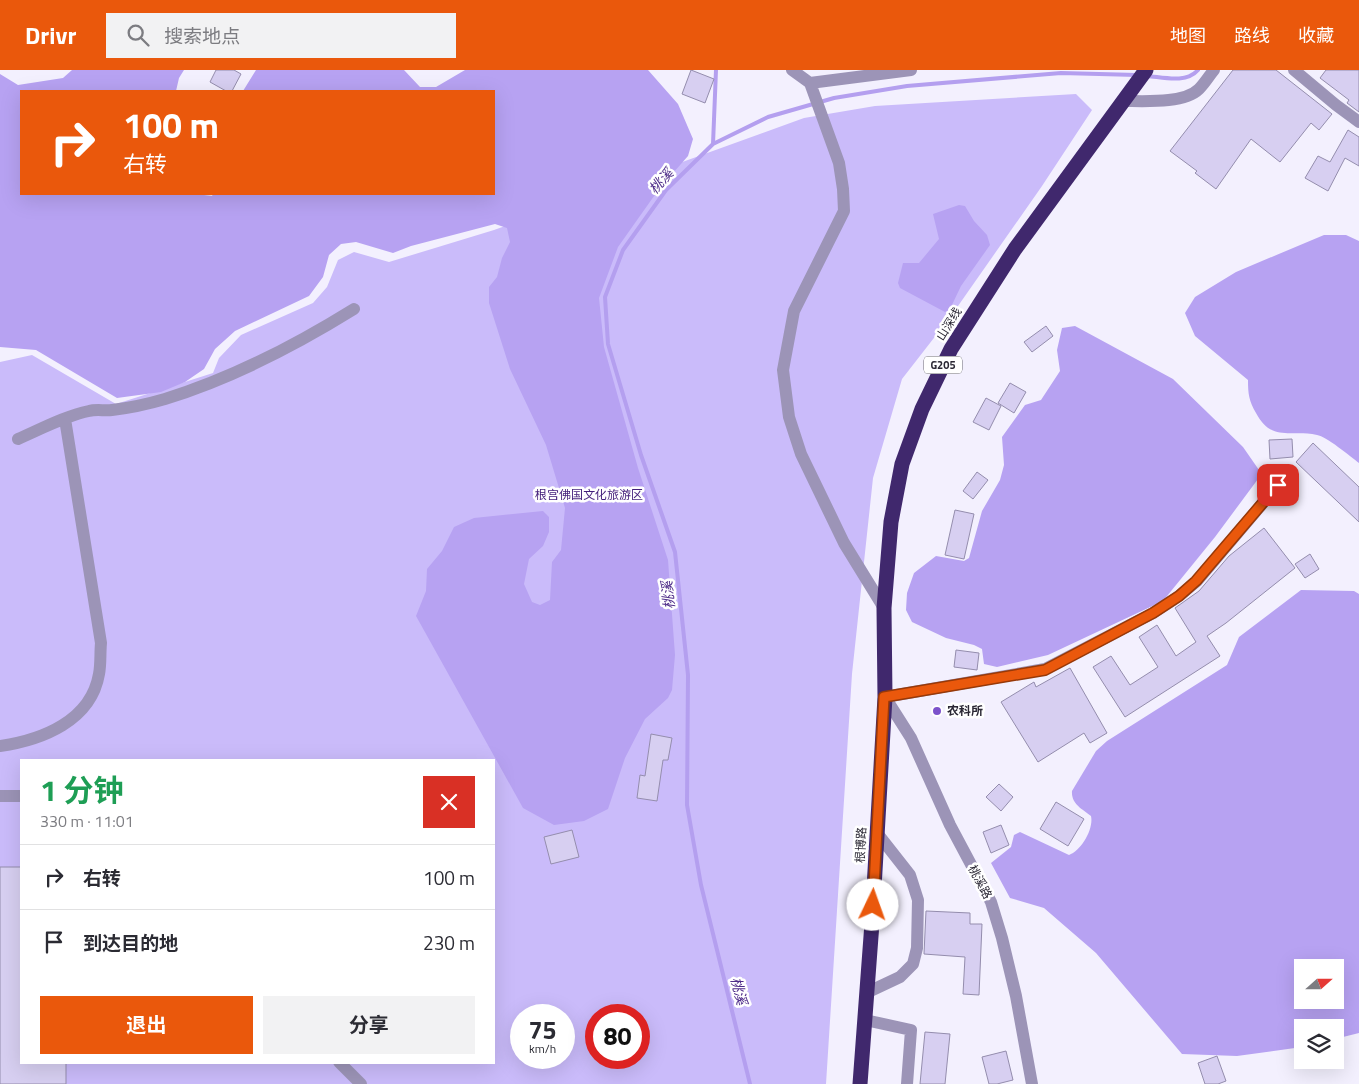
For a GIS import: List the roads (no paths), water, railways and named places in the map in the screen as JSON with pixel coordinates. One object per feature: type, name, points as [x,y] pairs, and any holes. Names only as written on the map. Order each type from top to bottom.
[{"type":"highway","name":"山深线","points":[[884,697],[884,608],[891,522],[902,464],[930,392],[951,349],[1015,249],[1146,70]]},
{"type":"highway","name":"根博路","points":[[860,1084],[884,697]]},
{"type":"street","points":[[792,70],[810,82],[839,163],[844,211],[794,311],[783,370],[788,417],[801,454],[844,543],[884,608]]},
{"type":"street","points":[[810,82],[911,70]]},
{"type":"street","points":[[1123,101],[1161,100],[1192,94],[1199,89],[1214,70]]},
{"type":"street","points":[[1294,70],[1359,122]]},
{"type":"street","points":[[18,439],[65,419],[90,411],[120,408],[163,400],[184,392],[259,361],[310,336],[354,309]]},
{"type":"street","points":[[0,746],[41,737],[61,727],[78,714],[92,696],[99,674],[101,643],[65,419]]},
{"type":"street","points":[[884,697],[1045,670],[1153,613],[1179,596],[1196,581],[1290,471]]},
{"type":"street","name":"桃溪路","points":[[884,697],[911,738],[950,825],[991,902],[1016,996],[1032,1084]]},
{"type":"street","points":[[0,796],[20,796]]},
{"type":"street","points":[[866,993],[900,977],[913,964],[917,948],[918,900],[910,876],[877,833]]},
{"type":"street","points":[[865,1020],[911,1030],[907,1084]]},
{"type":"street","points":[[341,1064],[361,1084]]},
{"type":"waterway","points":[[713,144],[716,70]]},
{"type":"waterway","points":[[1147,76],[1181,78],[1187,77],[1198,70]]},
{"type":"waterway","name":"桃溪","points":[[750,1084],[701,885],[687,805],[688,675],[675,552],[641,455],[608,344],[605,297],[623,250],[666,190],[713,144],[768,117],[834,98],[907,86],[1061,73],[1137,75]]},
{"type":"place","name":"农科所","points":[[937,711]]},
{"type":"park label","name":"根宫佛国文化旅游区","points":[[589,495]]}]
